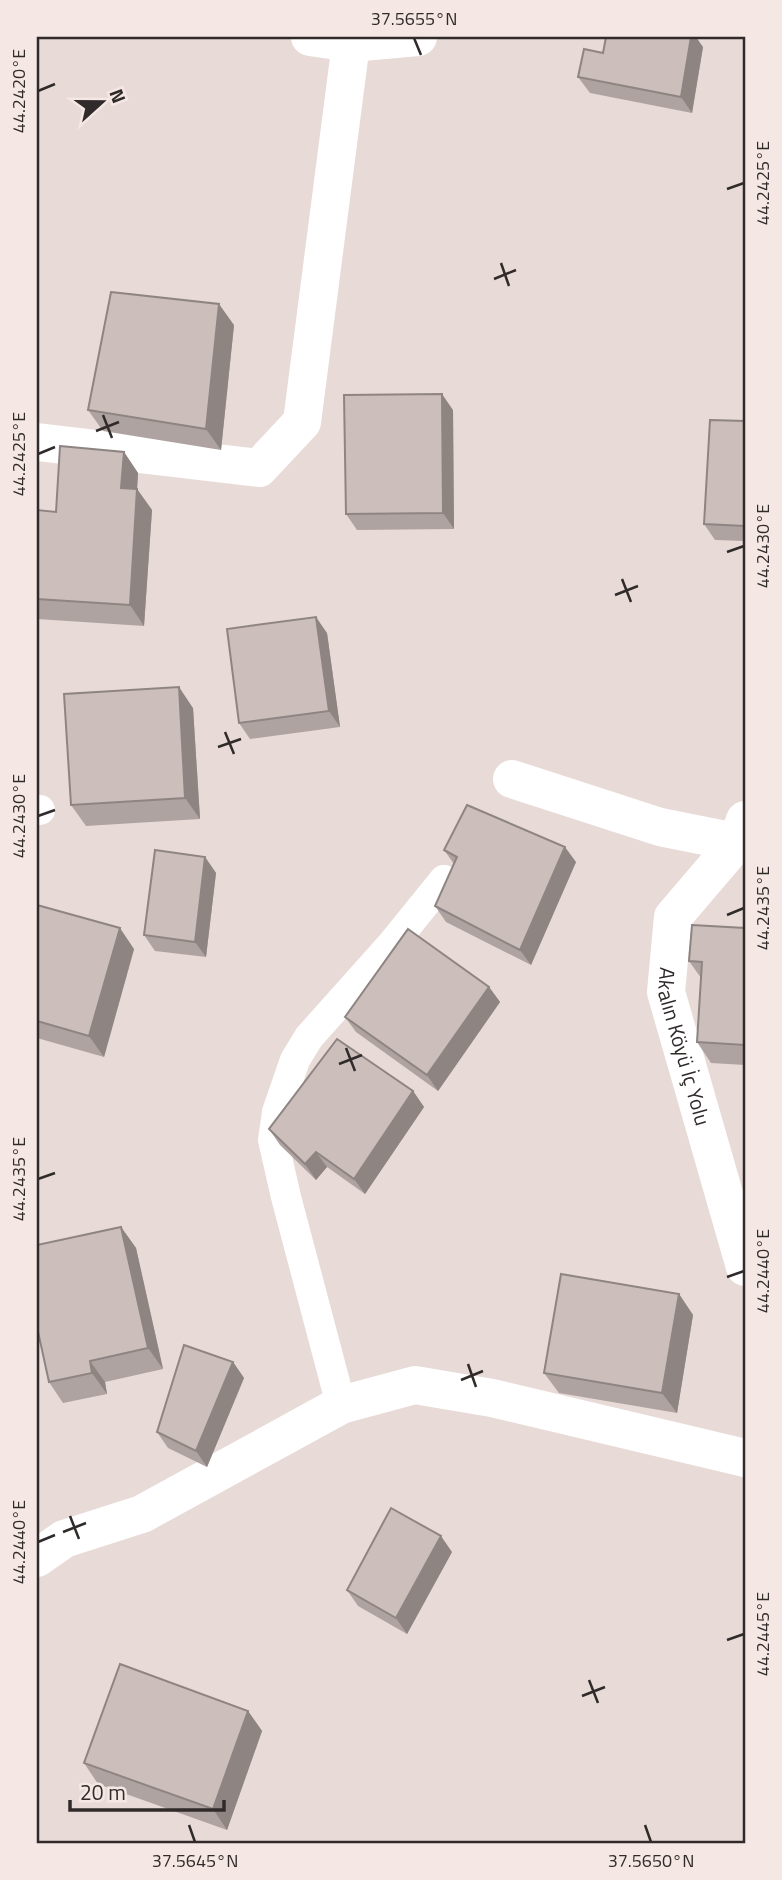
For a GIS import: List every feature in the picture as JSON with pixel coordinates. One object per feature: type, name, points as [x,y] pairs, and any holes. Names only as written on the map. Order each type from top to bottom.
[{"type":"street","points":[[310,37],[353,40],[418,37]]},
{"type":"street","points":[[37,442],[259,468],[302,422],[353,40]]},
{"type":"street","name":"Akalın Köyü İç Yolu","points":[[512,779],[660,827],[743,835]]},
{"type":"street","name":"Akalın Köyü İç Yolu","points":[[743,835],[673,917],[666,992],[745,1267]]},
{"type":"street","points":[[37,1558],[64,1539],[142,1514],[341,1405],[415,1385],[492,1398],[745,1458]]},
{"type":"lane","points":[[341,1405],[273,1140],[277,1112],[295,1060],[309,1037],[393,943],[444,880]]},
{"type":"building","points":[[606,37],[691,37],[681,97],[578,77],[584,49],[603,53]]},
{"type":"building","points":[[111,292],[219,304],[206,429],[88,410]]},
{"type":"building","points":[[442,394],[443,513],[346,514],[344,395]]},
{"type":"building","points":[[710,420],[745,421],[745,526],[704,524]]},
{"type":"building","points":[[60,446],[124,452],[121,488],[137,489],[130,605],[37,599],[37,510],[56,512]]},
{"type":"building","points":[[316,617],[329,711],[239,723],[227,629]]},
{"type":"building","points":[[179,687],[185,798],[71,805],[64,694]]},
{"type":"building","points":[[467,805],[565,847],[520,950],[435,906],[457,857],[444,850]]},
{"type":"building","points":[[155,850],[205,857],[195,942],[144,935]]},
{"type":"building","points":[[37,905],[120,928],[89,1036],[37,1021]]},
{"type":"building","points":[[692,925],[745,928],[745,1045],[697,1042],[702,962],[689,961]]},
{"type":"building","points":[[408,929],[489,987],[427,1075],[345,1017]]},
{"type":"building","points":[[337,1039],[413,1091],[354,1179],[316,1152],[305,1164],[269,1129]]},
{"type":"building","points":[[121,1227],[148,1348],[90,1361],[92,1373],[49,1382],[37,1327],[37,1245]]},
{"type":"building","points":[[561,1274],[679,1294],[662,1393],[544,1373]]},
{"type":"building","points":[[184,1345],[233,1362],[196,1451],[157,1432]]},
{"type":"building","points":[[391,1508],[441,1536],[396,1618],[347,1590]]},
{"type":"building","points":[[120,1664],[248,1711],[213,1809],[84,1763]]}]
